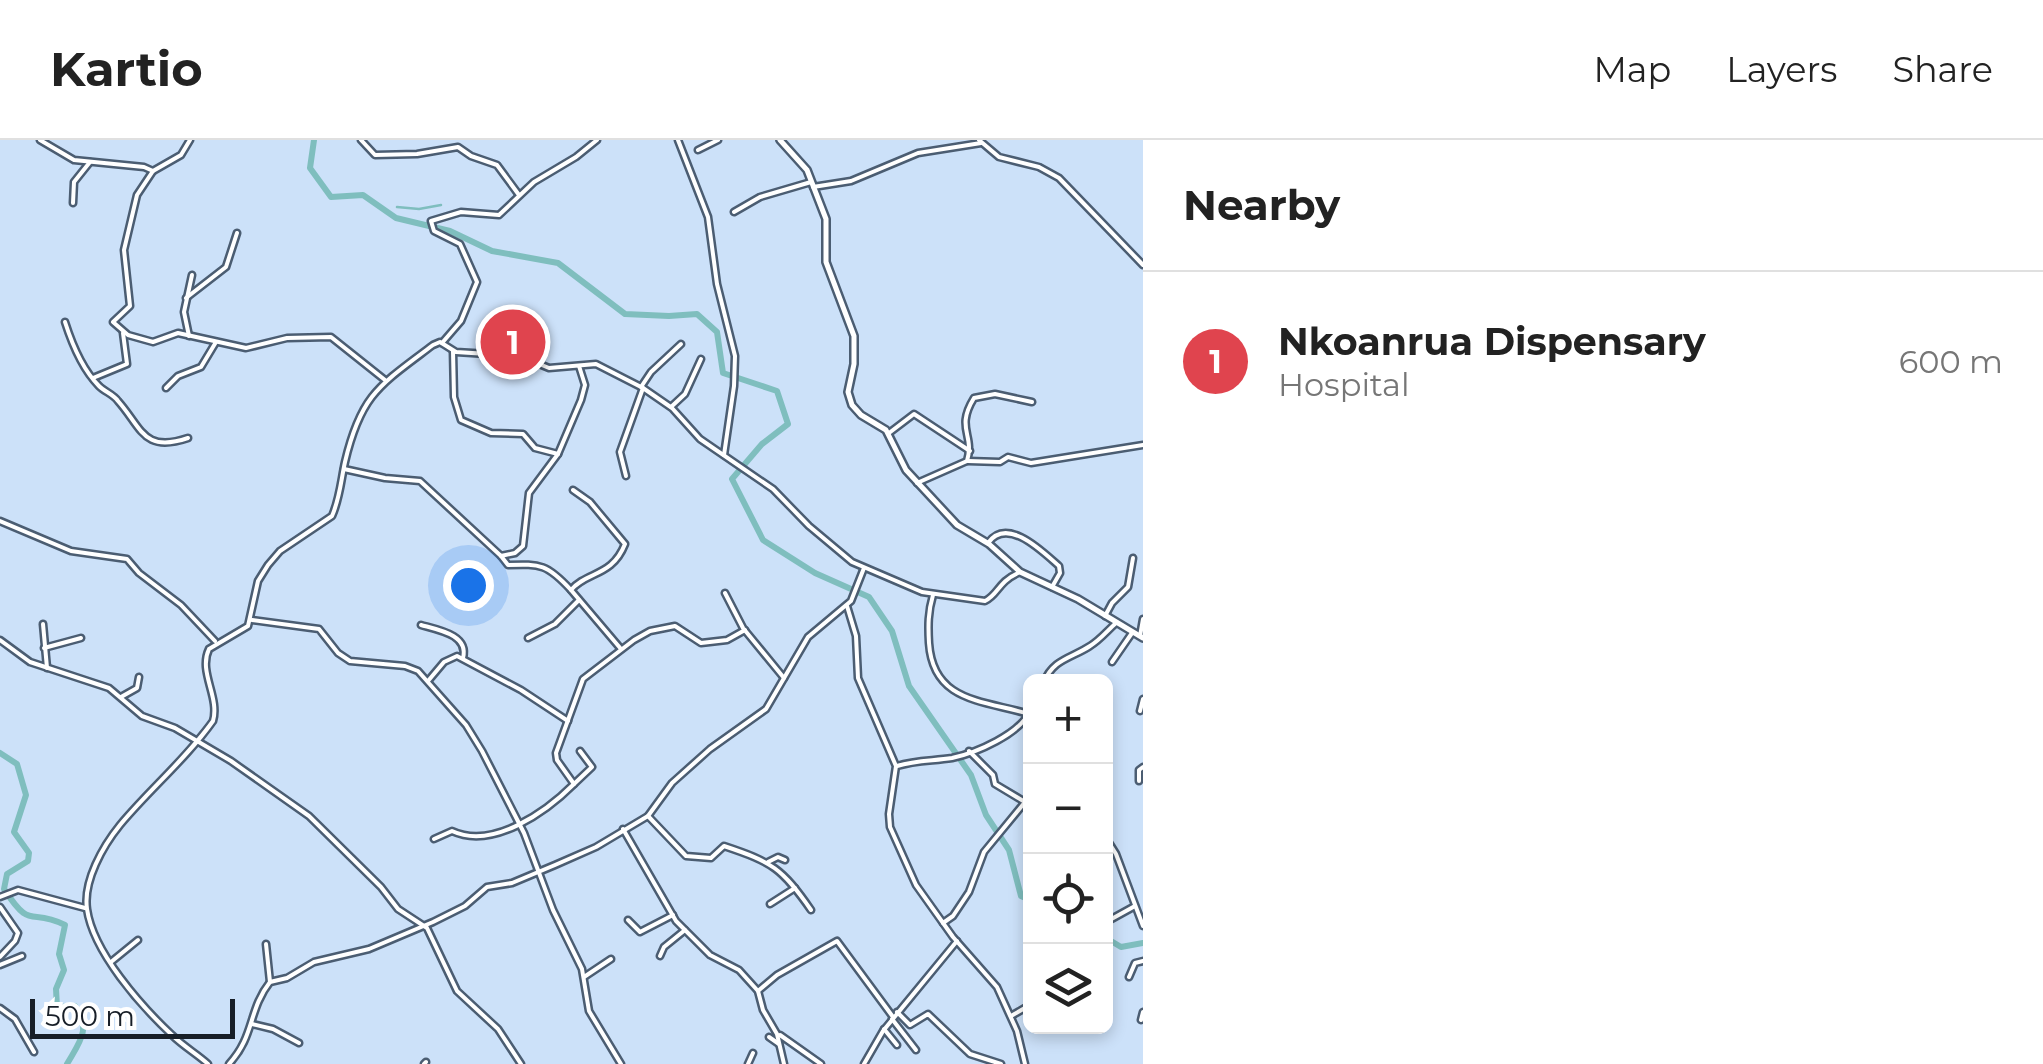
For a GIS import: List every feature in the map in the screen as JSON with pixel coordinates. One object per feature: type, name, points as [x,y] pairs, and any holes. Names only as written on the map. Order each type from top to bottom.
[{"type":"street","points":[[40,140],[66,158],[152,171]]},
{"type":"street","points":[[190,140],[181,155],[152,171],[137,195],[124,250],[130,303],[126,312],[113,322],[124,333],[153,342],[176,333],[246,348],[287,338],[331,337],[385,380]]},
{"type":"street","points":[[361,140],[375,155],[417,154],[458,147],[497,166],[519,195]]},
{"type":"street","points":[[442,343],[459,325],[477,284],[460,244],[434,231],[431,221],[462,212],[499,215],[519,195],[597,140]]},
{"type":"street","points":[[678,140],[708,217],[717,284],[735,356],[724,455]]},
{"type":"street","points":[[698,150],[718,140]]},
{"type":"street","points":[[780,140],[799,159],[827,224],[826,262],[854,336],[848,395],[857,411],[889,433],[904,468],[958,524],[1020,572],[1141,637],[1143,619]]},
{"type":"street","points":[[734,212],[760,197],[812,184],[851,181],[918,153],[980,142],[998,157],[1039,167],[1059,178],[1143,264]]},
{"type":"street","points":[[73,203],[74,182],[90,162]]},
{"type":"street","points":[[186,298],[226,267],[237,233]]},
{"type":"street","points":[[190,336],[184,317],[192,274]]},
{"type":"street","points":[[65,322],[78,356],[93,378],[120,402],[139,432],[164,444],[188,438]]},
{"type":"street","points":[[93,378],[126,364],[124,333]]},
{"type":"street","points":[[166,388],[178,376],[201,367],[216,342]]},
{"type":"street","points":[[208,1064],[174,1037],[102,951],[86,908],[93,873],[112,835],[196,743],[214,717],[205,658],[216,642],[246,628],[263,571],[280,551],[331,518],[361,411],[385,380],[436,342],[453,351],[520,356],[550,368],[596,364],[642,388],[670,407],[700,440],[772,489],[821,538],[864,568],[933,595],[986,601],[1000,582],[1020,572]]},
{"type":"street","points":[[626,476],[620,452],[642,388],[651,372],[681,344]]},
{"type":"street","points":[[453,351],[454,397],[461,420],[491,433],[517,432],[526,436],[534,448],[558,454]]},
{"type":"street","points":[[670,407],[685,394],[701,359]]},
{"type":"street","points":[[501,556],[522,548],[530,493],[558,454],[584,388],[578,364]]},
{"type":"street","points":[[968,462],[970,451],[964,420],[974,398],[995,394],[1032,402]]},
{"type":"street","points":[[889,433],[914,414],[970,451]]},
{"type":"street","points":[[917,483],[968,462],[1000,462],[1008,457],[1031,463],[1143,445]]},
{"type":"street","points":[[344,468],[422,482],[508,566],[544,566],[571,590],[620,649]]},
{"type":"street","points":[[571,590],[613,563],[625,546],[590,502],[573,490]]},
{"type":"street","points":[[0,521],[71,551],[127,558],[216,642]]},
{"type":"street","points":[[988,544],[995,534],[1002,532],[1024,539],[1060,566],[1052,586]]},
{"type":"street","points":[[1104,616],[1128,587],[1133,558]]},
{"type":"street","points":[[270,982],[314,962],[374,947],[465,906],[487,887],[512,883],[590,850],[648,816],[672,783],[710,749],[766,709],[808,637],[848,606],[864,568]]},
{"type":"street","points":[[725,593],[744,630],[784,678]]},
{"type":"street","points":[[933,595],[928,625],[930,662],[942,684],[980,702],[1023,711]]},
{"type":"street","points":[[528,638],[556,624],[579,600]]},
{"type":"street","points":[[848,606],[856,636],[858,678],[896,766],[888,814],[890,827],[916,885],[956,941],[985,970],[1011,1016],[1024,1064]]},
{"type":"street","points":[[251,620],[317,629],[348,660],[406,666],[418,671],[428,682],[472,735],[519,824],[584,977],[589,1011],[621,1064]]},
{"type":"street","points":[[1047,674],[1061,660],[1094,644],[1116,623]]},
{"type":"street","points":[[43,624],[47,668]]},
{"type":"street","points":[[421,625],[458,639],[465,649],[463,658]]},
{"type":"street","points":[[574,784],[556,756],[582,682],[620,649],[650,631],[675,626],[701,643],[727,640],[744,630]]},
{"type":"street","points":[[1112,662],[1132,632]]},
{"type":"street","points":[[44,648],[80,638]]},
{"type":"street","points":[[0,640],[30,662],[109,688],[142,716],[175,728],[302,810],[376,882],[398,909],[424,925],[457,991],[498,1029],[522,1064]]},
{"type":"street","points":[[428,682],[448,659],[463,658],[529,694],[568,722]]},
{"type":"street","points":[[121,697],[136,688],[139,677]]},
{"type":"street","points":[[1140,710],[1143,699]]},
{"type":"street","points":[[896,766],[956,757],[1012,732],[1023,720]]},
{"type":"street","points":[[434,839],[452,831],[466,838],[479,838],[551,807],[592,767],[580,751]]},
{"type":"street","points":[[969,752],[994,775],[995,784],[1023,801]]},
{"type":"street","points":[[1139,780],[1143,767]]},
{"type":"street","points":[[943,924],[969,892],[984,852],[1023,804]]},
{"type":"street","points":[[648,816],[686,856],[712,858],[724,846],[768,862],[811,910]]},
{"type":"street","points":[[623,829],[685,930],[710,955],[739,970],[758,991],[763,1010],[776,1031],[784,1064]]},
{"type":"street","points":[[1113,849],[1143,926]]},
{"type":"street","points":[[768,862],[778,857],[785,860]]},
{"type":"street","points":[[770,904],[804,884]]},
{"type":"street","points":[[4,894],[42,894],[74,908],[86,908]]},
{"type":"street","points":[[1113,918],[1143,898]]},
{"type":"street","points":[[0,907],[18,933],[0,957]]},
{"type":"street","points":[[628,920],[642,932],[673,915]]},
{"type":"street","points":[[660,956],[664,947],[685,930]]},
{"type":"street","points":[[111,962],[138,940]]},
{"type":"street","points":[[758,991],[777,975],[837,940],[916,1050]]},
{"type":"street","points":[[864,1064],[894,1016],[956,941]]},
{"type":"street","points":[[229,1064],[245,1044],[254,1008],[270,982],[266,944]]},
{"type":"street","points":[[0,965],[22,956]]},
{"type":"street","points":[[584,977],[610,959]]},
{"type":"street","points":[[1129,977],[1136,963],[1143,961]]},
{"type":"street","points":[[0,1008],[15,1019],[34,1052]]},
{"type":"street","points":[[1011,1016],[1023,1009]]},
{"type":"street","points":[[1140,1020],[1143,1012]]},
{"type":"street","points":[[894,1016],[910,1025],[928,1014],[970,1054],[1001,1064]]},
{"type":"street","points":[[252,1024],[299,1043]]},
{"type":"street","points":[[884,1030],[897,1045]]},
{"type":"street","points":[[776,1031],[821,1064]]},
{"type":"street","points":[[769,1037],[779,1044]]},
{"type":"street","points":[[748,1064],[753,1053]]},
{"type":"street","points":[[1016,1064],[1021,1058]]},
{"type":"waterway","points":[[314,140],[310,168],[331,197],[363,195],[396,218],[450,231],[492,251],[558,263],[625,314],[697,314],[717,332],[723,373],[777,391],[788,424],[762,444],[732,479],[763,540],[815,573],[869,597],[892,631],[909,686],[971,775],[986,815],[1009,850],[1023,897]]},
{"type":"waterway","points":[[397,207],[441,205]]},
{"type":"waterway","points":[[0,753],[17,764],[26,795],[14,832],[29,853],[28,861],[7,874],[4,889],[26,915],[65,925],[59,954],[64,970],[56,989],[57,1007],[75,1006],[83,1022],[79,1042],[67,1064]]},
{"type":"waterway","points":[[1113,942],[1121,947],[1143,943]]},
{"type":"place","name":"Nkoanrua Dispensary","points":[[513,342]]}]
